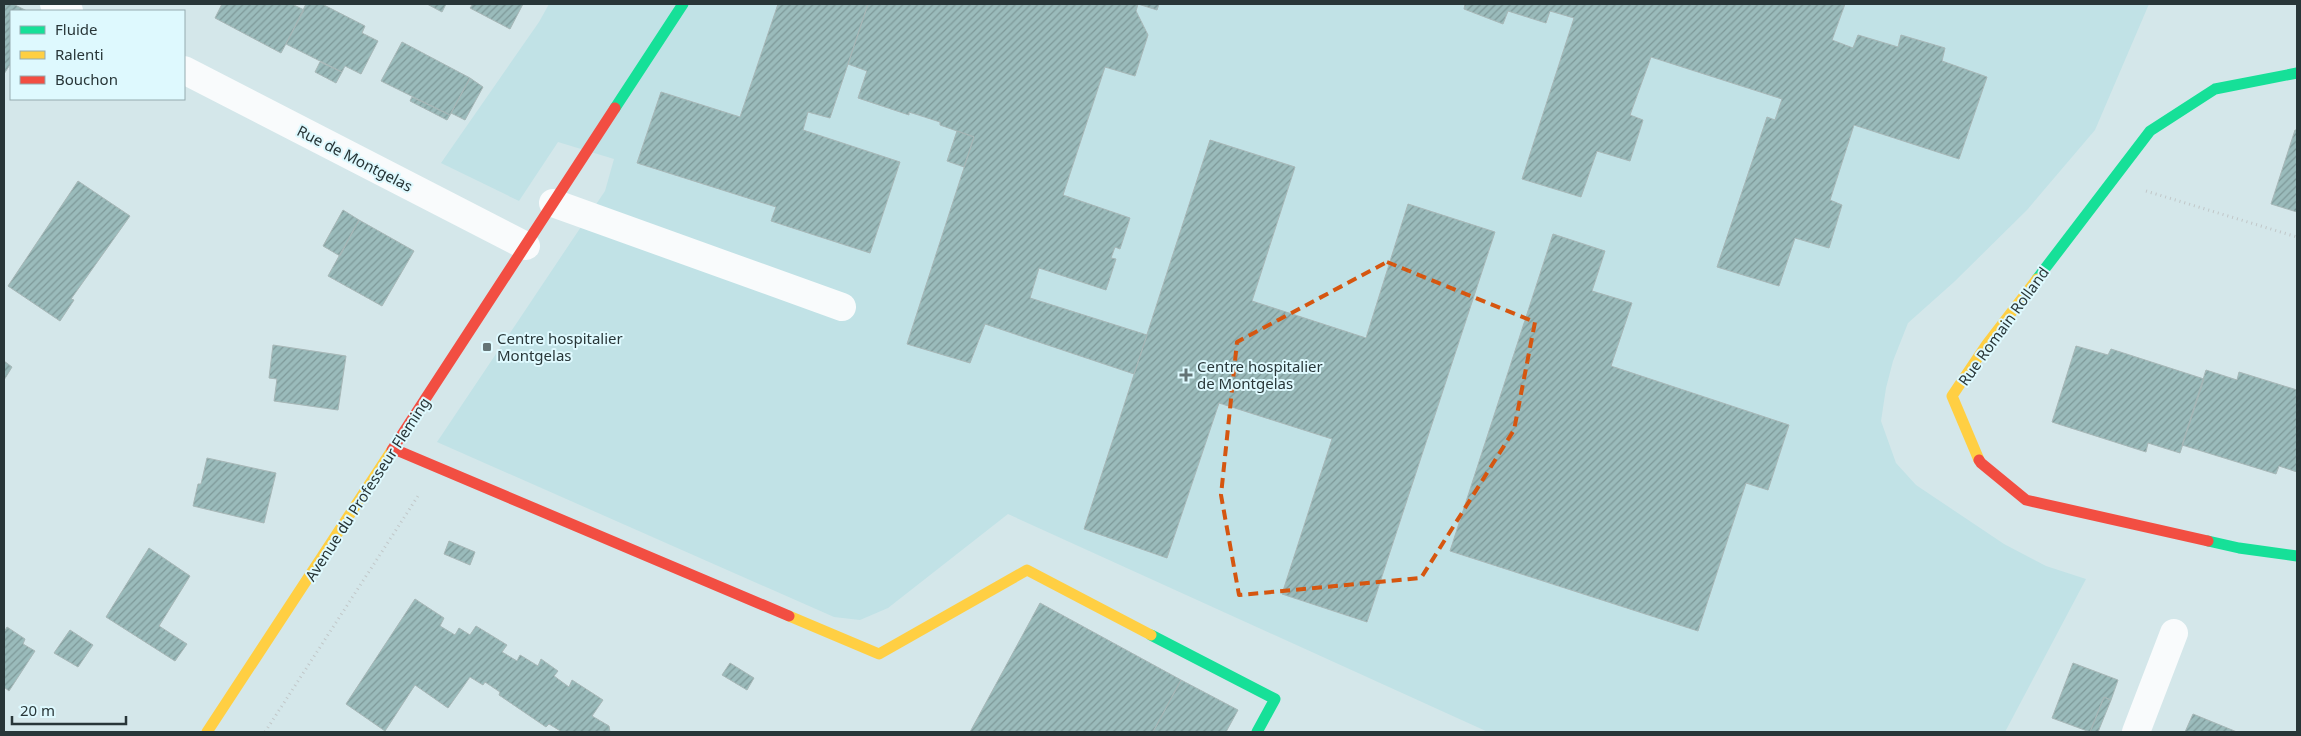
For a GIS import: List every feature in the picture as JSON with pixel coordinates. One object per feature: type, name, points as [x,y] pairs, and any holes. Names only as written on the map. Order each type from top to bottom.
[{"type":"street","points":[[54,4],[67,10]]},
{"type":"street","name":"Avenue du Professeur Fleming","points":[[207,732],[394,449],[683,4]]},
{"type":"street","name":"Rue de Montgelas","points":[[185,71],[526,246]]},
{"type":"street","name":"Rue Romain Rolland","points":[[2297,72],[2215,89],[2150,131],[1988,344],[1952,396],[1980,463],[2026,500],[2239,548],[2297,556]]},
{"type":"street","points":[[553,203],[842,308]]},
{"type":"street","points":[[394,449],[879,654],[1027,570],[1276,699],[1257,732]]},
{"type":"street","points":[[2136,732],[2174,633]]},
{"type":"path","points":[[2112,181],[2297,237]]},
{"type":"path","points":[[264,732],[437,468]]},
{"type":"highlighted area","points":[[1387,262],[1535,322],[1514,430],[1421,578],[1239,595],[1221,495],[1237,342]]},
{"type":"shaded area","name":"Centre hospitalier de Montgelas","points":[[549,4],[2149,4],[2095,130],[2027,210],[1954,282],[1908,323],[1893,361],[1886,388],[1881,421],[1896,463],[1916,485],[2004,544],[2046,566],[2086,579],[2005,732],[1488,732],[1008,514],[888,608],[860,620],[834,617],[437,442],[605,191],[614,159],[558,142],[519,201],[441,163],[539,22]]},
{"type":"building","points":[[4,4],[13,4],[25,10],[10,10],[10,65],[4,74]]},
{"type":"building","points":[[222,4],[292,4],[304,10],[281,53],[215,18]]},
{"type":"building","points":[[306,4],[322,4],[365,26],[362,33],[378,41],[361,74],[345,66],[342,72],[286,44]]},
{"type":"building","points":[[427,4],[446,4],[442,12]]},
{"type":"building","points":[[473,4],[523,4],[510,29],[470,8]]},
{"type":"building","points":[[778,4],[868,4],[830,118],[808,112],[803,130],[900,162],[870,253],[771,221],[776,207],[637,163],[661,92],[740,117]]},
{"type":"building","points":[[868,4],[1138,4],[1136,11],[1148,35],[1135,76],[1105,67],[1063,195],[1130,218],[1120,249],[1115,247],[1111,258],[1116,259],[1106,290],[1039,268],[1030,298],[1147,335],[1134,374],[985,324],[970,363],[907,344],[974,137],[940,125],[940,122],[909,112],[909,115],[858,98],[867,71],[848,64]]},
{"type":"building","points":[[1138,4],[1159,4],[1157,10]]},
{"type":"building","points":[[1465,4],[1845,4],[1832,40],[1853,48],[1858,35],[1898,47],[1901,35],[1945,48],[1942,61],[1987,77],[1959,159],[1854,125],[1830,200],[1842,205],[1829,248],[1795,238],[1779,286],[1717,267],[1767,117],[1775,120],[1782,99],[1651,57],[1630,115],[1643,120],[1630,161],[1597,151],[1581,197],[1522,179],[1574,18],[1550,11],[1546,23],[1508,11],[1503,24],[1464,9]]},
{"type":"building","points":[[402,42],[470,78],[450,115],[381,81]]},
{"type":"building","points":[[320,62],[342,72],[336,83],[315,72]]},
{"type":"building","points":[[470,78],[483,87],[465,120],[451,113]]},
{"type":"building","points":[[412,97],[450,115],[447,120],[410,101]]},
{"type":"building","points":[[2295,130],[2297,130],[2297,212],[2271,204]]},
{"type":"building","points":[[957,131],[974,137],[964,167],[947,161]]},
{"type":"building","points":[[1210,140],[1295,167],[1252,301],[1366,338],[1408,204],[1495,232],[1367,622],[1282,594],[1332,439],[1219,403],[1167,558],[1084,529]]},
{"type":"building","points":[[78,181],[130,216],[71,299],[74,300],[60,321],[8,286]]},
{"type":"building","points":[[343,210],[359,220],[340,256],[323,246]]},
{"type":"building","points":[[359,220],[414,251],[382,306],[328,276]]},
{"type":"building","points":[[1553,234],[1605,251],[1592,291],[1632,303],[1611,366],[1789,425],[1768,490],[1746,483],[1698,631],[1450,551]]},
{"type":"building","points":[[273,345],[346,356],[338,410],[274,401],[277,379],[269,378]]},
{"type":"building","points":[[2076,346],[2108,355],[2111,349],[2204,379],[2180,453],[2148,443],[2146,452],[2052,422]]},
{"type":"building","points":[[4,361],[12,367],[4,380]]},
{"type":"building","points":[[2206,370],[2237,380],[2239,372],[2297,390],[2297,472],[2279,466],[2276,474],[2182,445]]},
{"type":"building","points":[[207,458],[276,473],[264,523],[193,506],[198,484],[201,484]]},
{"type":"building","points":[[449,541],[475,552],[470,565],[444,554]]},
{"type":"building","points":[[149,548],[190,576],[159,626],[187,644],[175,661],[106,617]]},
{"type":"building","points":[[415,599],[444,618],[440,626],[455,635],[459,628],[470,635],[476,626],[507,645],[502,652],[517,661],[520,655],[538,666],[541,659],[558,671],[554,676],[569,687],[572,680],[603,700],[592,716],[609,726],[610,732],[562,732],[549,724],[546,727],[499,695],[500,692],[485,682],[483,685],[470,677],[448,708],[415,685],[385,731],[346,704]]},
{"type":"building","points":[[1040,603],[1181,680],[1153,732],[970,732]]},
{"type":"building","points":[[7,627],[25,639],[23,644],[35,651],[9,691],[4,687],[4,632]]},
{"type":"building","points":[[70,630],[93,645],[78,667],[54,653]]},
{"type":"building","points":[[730,663],[754,678],[747,690],[722,675]]},
{"type":"building","points":[[2073,663],[2118,680],[2111,700],[2104,697],[2090,732],[2052,718]]},
{"type":"building","points":[[1181,680],[1238,710],[1226,732],[1153,732]]},
{"type":"building","points":[[2104,697],[2111,700],[2098,732],[2090,732]]},
{"type":"building","points":[[2193,714],[2237,732],[2185,732]]},
{"type":"traffic: fast","points":[[615,108],[683,4]]},
{"type":"traffic: fast","points":[[2037,279],[2150,131],[2215,89],[2297,73]]},
{"type":"traffic: fast","points":[[2208,541],[2239,548],[2297,556]]},
{"type":"traffic: fast","points":[[1151,635],[1275,699],[1257,732]]},
{"type":"traffic: slow","points":[[1979,460],[1952,396],[1987,344],[2037,279]]},
{"type":"traffic: slow","points":[[207,732],[392,450]]},
{"type":"traffic: slow","points":[[789,616],[879,654],[1027,570],[1151,635]]},
{"type":"traffic: jam","points":[[392,450],[615,108]]},
{"type":"traffic: jam","points":[[394,449],[789,616]]},
{"type":"traffic: jam","points":[[1979,460],[2026,500],[2208,541]]},
{"type":"place","name":"Centre hospitalier Montgelas","points":[[487,347]]},
{"type":"place","name":"Centre hospitalier de Montgelas","points":[[1186,375]]}]
